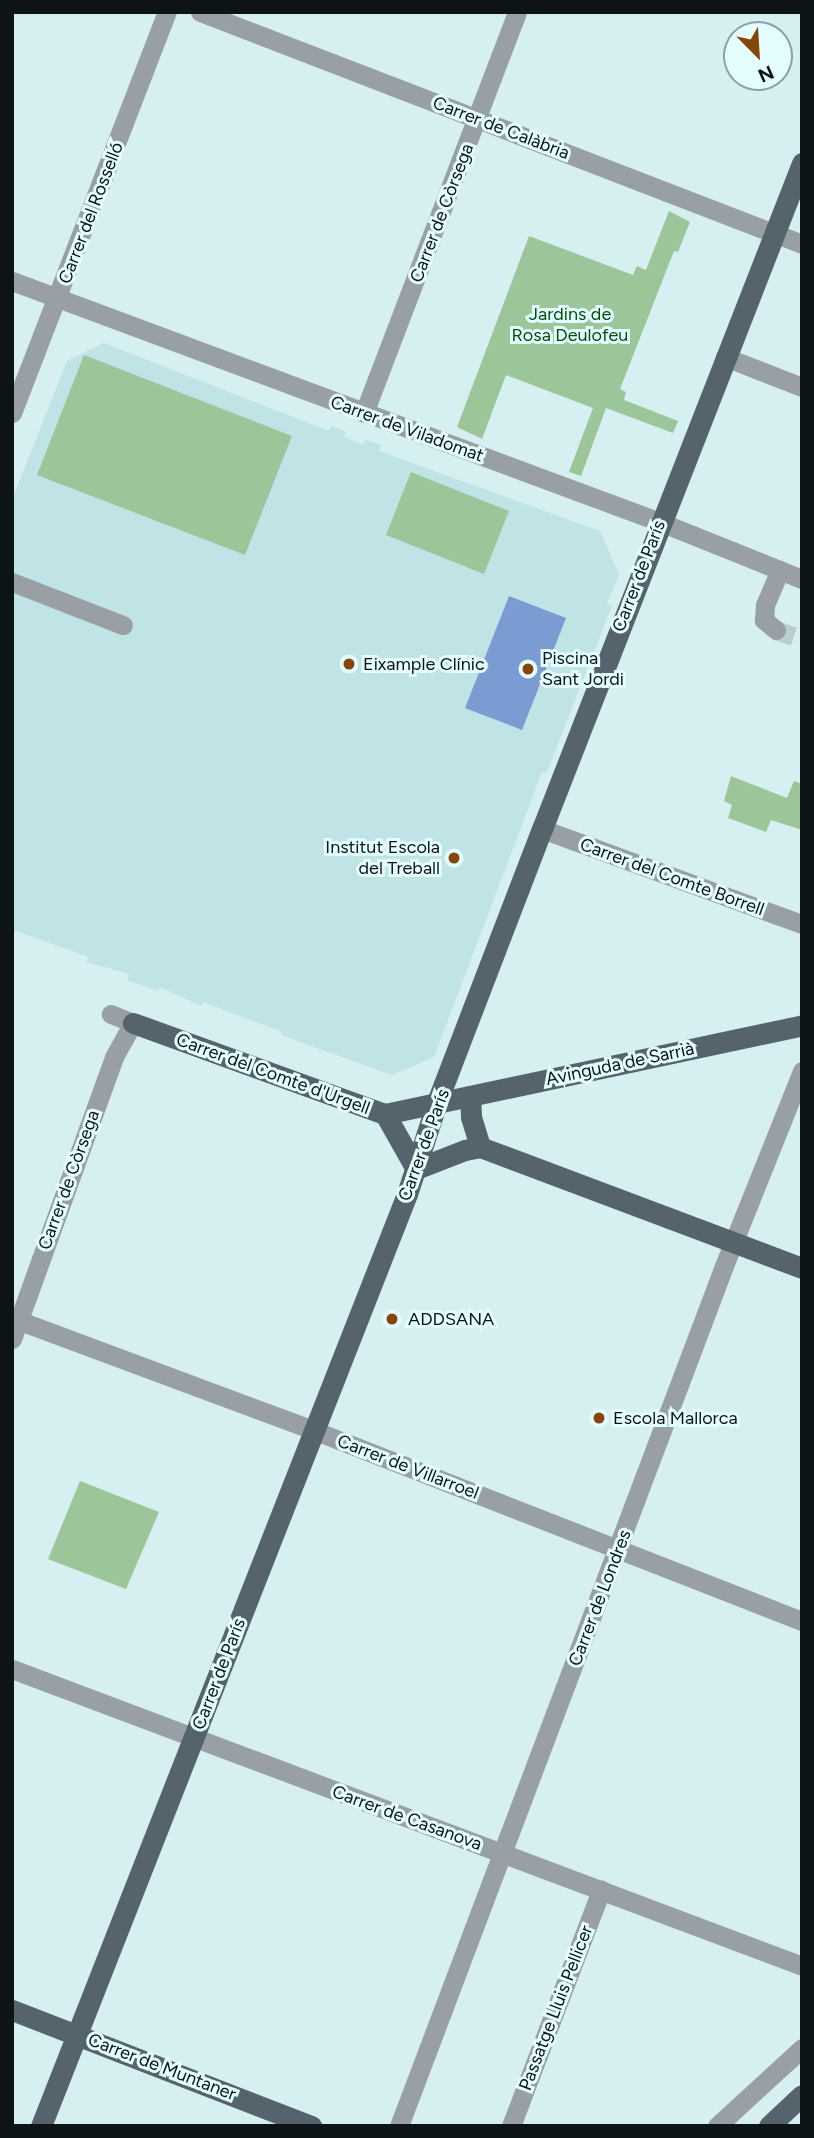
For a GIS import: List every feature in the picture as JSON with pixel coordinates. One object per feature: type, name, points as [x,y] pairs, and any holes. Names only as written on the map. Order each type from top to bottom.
[{"type":"main road","name":"Carrer de París","points":[[41,2126],[415,1169],[542,828],[802,163]]},
{"type":"main road","name":"Carrer del Comte d'Urgell","points":[[133,1023],[385,1114],[438,1102]]},
{"type":"main road","name":"Avinguda de Sarrià","points":[[438,1102],[802,1025]]},
{"type":"main road","points":[[470,1096],[471,1117],[480,1147]]},
{"type":"main road","points":[[385,1114],[415,1169],[480,1147],[802,1268]]},
{"type":"main road","name":"Carrer de Muntaner","points":[[12,2010],[311,2126]]},
{"type":"main road","points":[[769,2126],[802,2095]]},
{"type":"street","name":"Carrer del Rosselló","points":[[12,413],[167,12]]},
{"type":"street","name":"Carrer de Calàbria","points":[[200,12],[802,244]]},
{"type":"street","name":"Carrer de Còrsega","points":[[364,414],[517,12]]},
{"type":"street","name":"Carrer de Viladomat","points":[[12,281],[660,522],[802,579]]},
{"type":"street","points":[[725,357],[802,387]]},
{"type":"street","points":[[776,629],[764,620],[765,605],[780,570]]},
{"type":"street","points":[[12,582],[123,625]]},
{"type":"street","name":"Carrer del Comte Borrell","points":[[542,828],[802,924]]},
{"type":"street","name":"Carrer del Comte d'Urgell","points":[[111,1014],[133,1023]]},
{"type":"street","name":"Carrer de Còrsega","points":[[15,1326],[109,1069],[133,1023]]},
{"type":"street","name":"Carrer de Londres","points":[[399,2126],[734,1242],[802,1071]]},
{"type":"street","name":"Carrer de Villarroel","points":[[15,1326],[313,1430],[802,1621]]},
{"type":"street","name":"Carrer de Casanova","points":[[12,1668],[194,1739],[801,1963]]},
{"type":"street","name":"Passatge Lluis Pellicer","points":[[510,2126],[601,1890]]},
{"type":"street","points":[[717,2126],[802,2048]]},
{"type":"shaded area","points":[[104,343],[329,431],[331,426],[346,432],[344,437],[363,445],[366,440],[381,445],[379,451],[600,531],[619,575],[607,603],[612,606],[546,774],[542,772],[434,1057],[392,1075],[281,1035],[282,1032],[203,1002],[201,1006],[160,987],[158,991],[127,980],[129,974],[86,962],[88,957],[17,931],[12,933],[12,500],[67,361]]},
{"type":"green space","name":"Jardins de Rosa Deulofeu","points":[[669,211],[690,222],[678,252],[674,251],[620,389],[626,392],[624,400],[678,421],[673,433],[606,408],[581,476],[569,472],[593,408],[506,375],[482,439],[457,427],[529,236],[633,275],[637,266],[646,270]]},
{"type":"green space","points":[[84,355],[292,436],[245,555],[37,475]]},
{"type":"green space","points":[[411,472],[509,511],[484,574],[386,535]]},
{"type":"green space","points":[[731,776],[787,798],[794,781],[802,784],[802,830],[771,820],[766,832],[728,818],[732,805],[724,801]]},
{"type":"green space","points":[[80,1481],[159,1512],[126,1589],[48,1559]]},
{"type":"water","points":[[509,596],[566,618],[522,730],[465,708]]},
{"type":"tunnel","points":[[776,630],[802,639]]},
{"type":"place","name":"Eixample Clínic","points":[[349,664]]},
{"type":"place","name":"Piscina Sant Jordi","points":[[528,669]]},
{"type":"place","name":"Institut Escola del Treball","points":[[454,858]]},
{"type":"place","name":"ADDSANA","points":[[392,1319]]},
{"type":"place","name":"Escola Mallorca","points":[[599,1418]]}]
